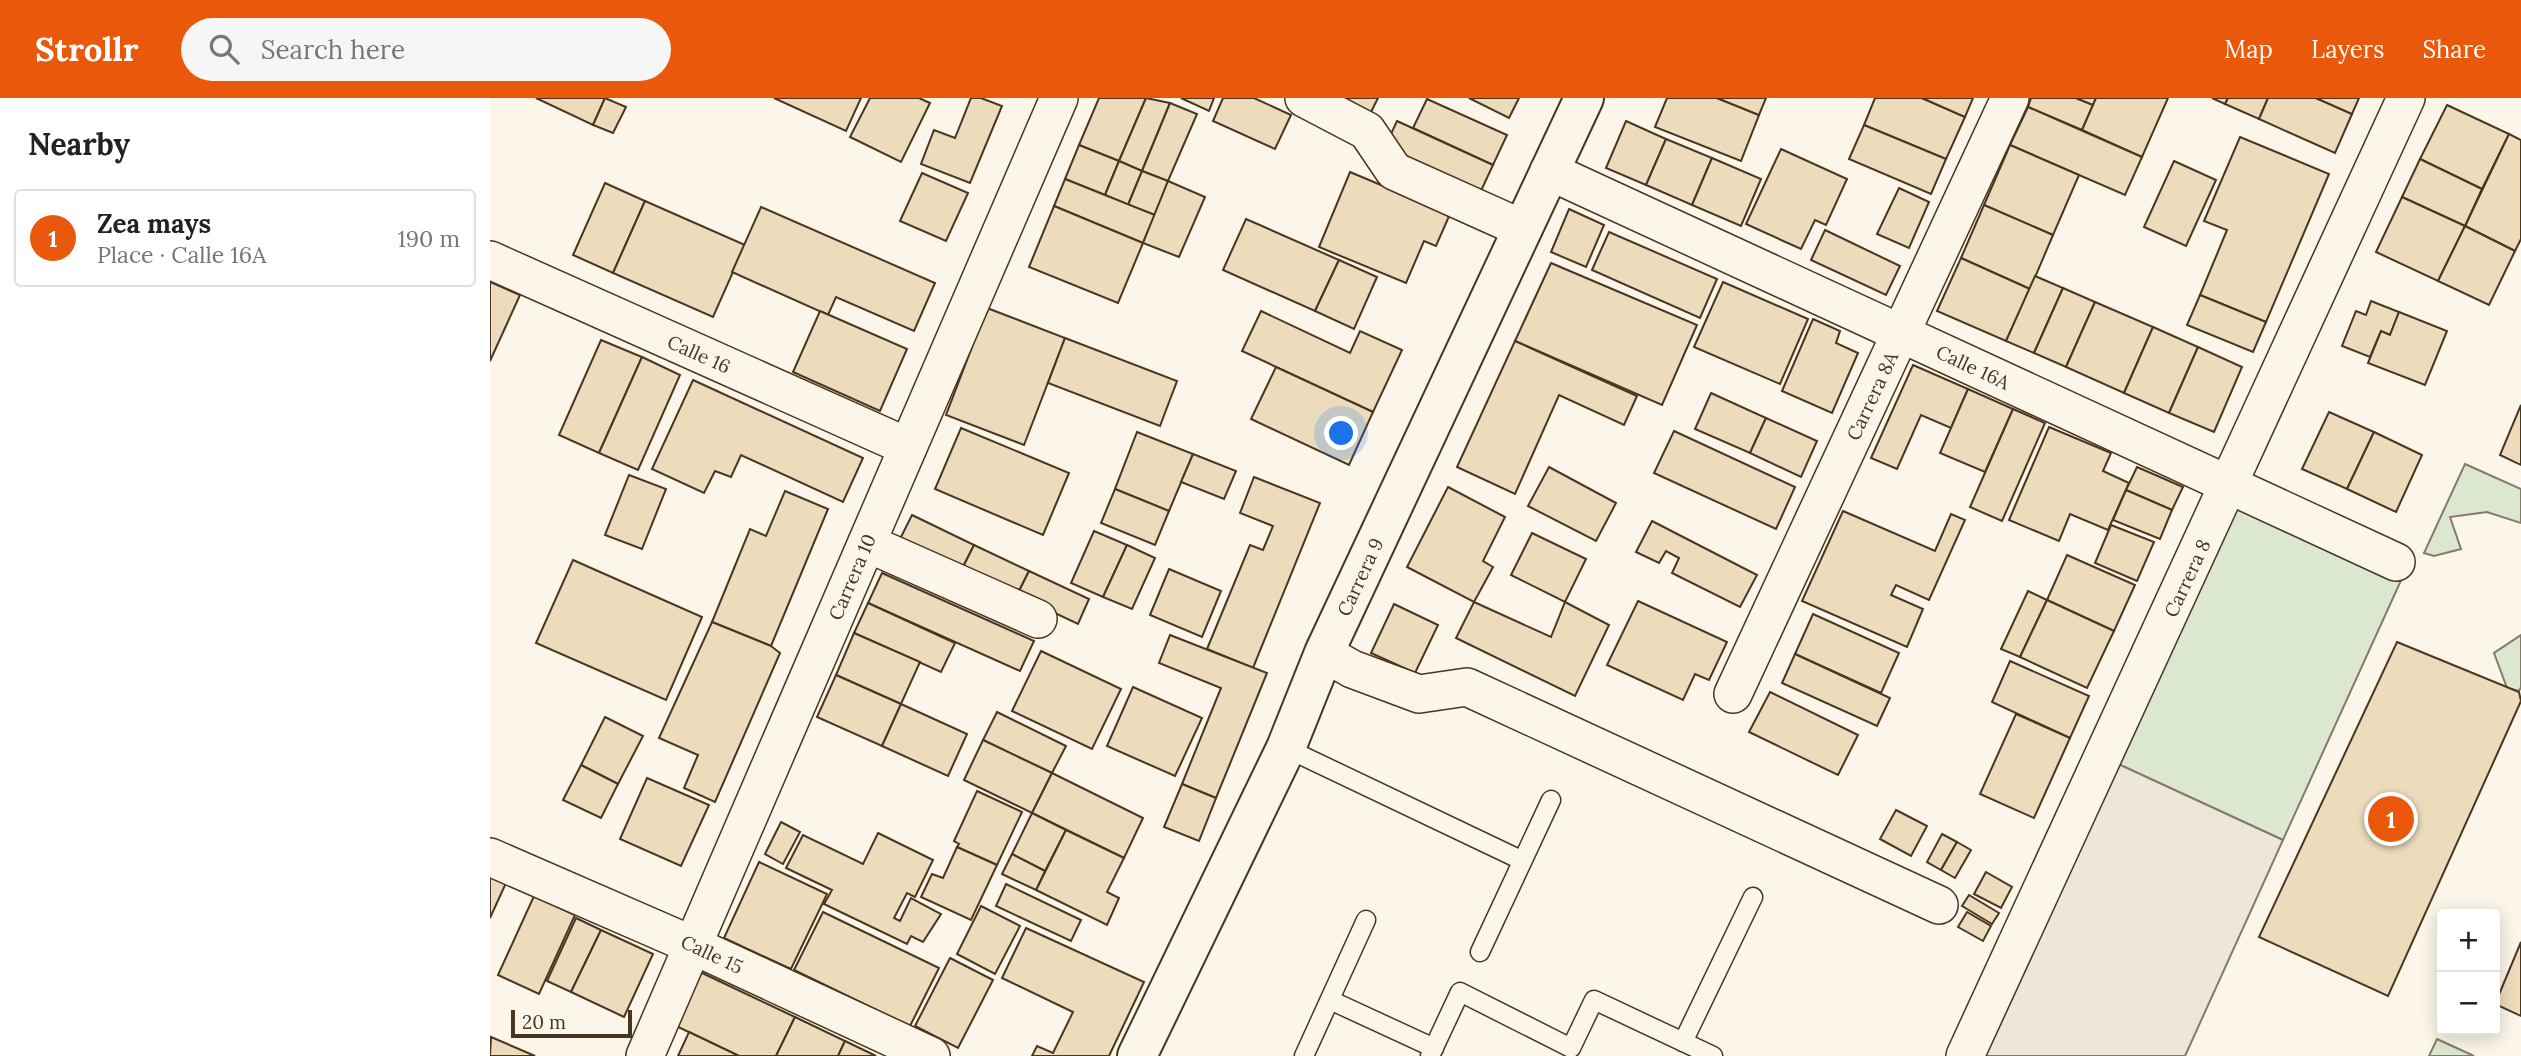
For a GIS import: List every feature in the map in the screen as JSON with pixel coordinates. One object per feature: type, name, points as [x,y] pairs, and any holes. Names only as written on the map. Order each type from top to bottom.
[{"type":"main road","name":"Carrera 9","points":[[1137,1056],[1286,748],[1324,653],[1584,98]]},
{"type":"street","name":"Carrera 10","points":[[645,1056],[1059,98]]},
{"type":"street","points":[[1304,98],[1367,131],[1394,171],[1523,229]]},
{"type":"street","name":"Carrera 8A","points":[[1733,694],[2010,98]]},
{"type":"street","name":"Carrera 8","points":[[1965,1056],[2406,98]]},
{"type":"street","name":"Calle 16A","points":[[1549,171],[2396,562]]},
{"type":"street","name":"Calle 16","points":[[490,260],[908,447]]},
{"type":"street","points":[[867,543],[1038,619]]},
{"type":"street","points":[[1324,653],[1352,669],[1419,694],[1467,688],[1939,905]]},
{"type":"street","name":"Calle 15","points":[[490,857],[692,945],[931,1056]]},
{"type":"lane","points":[[1286,748],[1521,860]]},
{"type":"lane","points":[[1480,952],[1551,800]]},
{"type":"lane","points":[[1683,1042],[1753,897]]},
{"type":"lane","points":[[1304,1056],[1366,920]]},
{"type":"lane","points":[[1330,1000],[1432,1052],[1460,992],[1571,1048],[1594,1000],[1713,1056]]},
{"type":"green space","points":[[2465,464],[2521,489],[2521,523],[2487,512],[2450,517],[2461,549],[2434,556],[2424,553]]},
{"type":"green space","points":[[2230,485],[2408,565],[2283,840],[2103,757]]},
{"type":"green space","points":[[2521,635],[2519,691],[2507,688],[2494,653]]},
{"type":"green space","points":[[2437,1039],[2474,1056],[2429,1056]]},
{"type":"shaded area","points":[[2103,757],[2283,840],[2185,1056],[1965,1056]]},
{"type":"building","points":[[536,98],[605,98],[593,125]]},
{"type":"building","points":[[605,98],[626,107],[613,133],[593,125]]},
{"type":"building","points":[[774,98],[861,98],[846,131]]},
{"type":"building","points":[[870,98],[919,98],[930,103],[901,162],[850,137]]},
{"type":"building","points":[[971,98],[981,98],[1002,106],[970,183],[921,164],[934,130],[955,138]]},
{"type":"building","points":[[1099,98],[1146,98],[1119,161],[1079,145]]},
{"type":"building","points":[[1146,98],[1170,103],[1142,171],[1119,161]]},
{"type":"building","points":[[1181,98],[1214,98],[1209,111]]},
{"type":"building","points":[[1223,98],[1254,98],[1291,115],[1275,149],[1213,121]]},
{"type":"building","points":[[1335,98],[1378,98],[1364,126]]},
{"type":"building","points":[[1469,98],[1519,98],[1509,118]]},
{"type":"building","points":[[1667,98],[1717,98],[1759,115],[1741,161],[1655,127]]},
{"type":"building","points":[[1717,98],[1766,98],[1759,115]]},
{"type":"building","points":[[1875,98],[1922,98],[1965,117],[1946,159],[1864,125]]},
{"type":"building","points":[[1922,98],[1973,98],[1965,117]]},
{"type":"building","points":[[2031,98],[2076,98],[2093,105],[2082,130],[2028,107]]},
{"type":"building","points":[[2076,98],[2096,98],[2093,105]]},
{"type":"building","points":[[2096,98],[2168,98],[2142,157],[2082,130]]},
{"type":"building","points":[[2212,98],[2228,98],[2225,104]]},
{"type":"building","points":[[2228,98],[2268,98],[2259,119],[2225,104]]},
{"type":"building","points":[[2268,98],[2316,98],[2352,114],[2335,153],[2259,119]]},
{"type":"building","points":[[2316,98],[2359,98],[2352,114]]},
{"type":"building","points":[[1427,99],[1507,135],[1493,165],[1413,128]]},
{"type":"building","points":[[1170,103],[1197,114],[1168,181],[1142,171]]},
{"type":"building","points":[[2447,105],[2509,134],[2482,189],[2420,159]]},
{"type":"building","points":[[2028,107],[2142,157],[2125,195],[2010,145]]},
{"type":"building","points":[[1397,121],[1493,165],[1480,193],[1384,149]]},
{"type":"building","points":[[1626,121],[1666,139],[1646,185],[1606,168]]},
{"type":"building","points":[[1864,125],[1946,159],[1931,194],[1849,159]]},
{"type":"building","points":[[2509,134],[2521,140],[2521,239],[2515,251],[2465,226]]},
{"type":"building","points":[[2240,137],[2329,174],[2266,322],[2200,295],[2227,230],[2204,221]]},
{"type":"building","points":[[1666,139],[1712,158],[1692,205],[1646,185]]},
{"type":"building","points":[[1079,145],[1119,161],[1105,195],[1065,179]]},
{"type":"building","points":[[2010,145],[2079,175],[2053,235],[1984,205]]},
{"type":"building","points":[[1781,149],[1847,179],[1826,225],[1815,220],[1801,249],[1746,224]]},
{"type":"building","points":[[1712,158],[1761,179],[1741,226],[1692,205]]},
{"type":"building","points":[[2420,159],[2482,189],[2465,226],[2402,197]]},
{"type":"building","points":[[1119,161],[1142,171],[1128,205],[1105,195]]},
{"type":"building","points":[[2174,161],[2216,180],[2186,246],[2144,227]]},
{"type":"building","points":[[1142,171],[1168,181],[1155,215],[1128,205]]},
{"type":"building","points":[[1350,172],[1450,214],[1436,246],[1424,241],[1406,283],[1319,247]]},
{"type":"building","points":[[922,173],[968,193],[946,241],[900,221]]},
{"type":"building","points":[[1065,179],[1155,215],[1143,243],[1054,206]]},
{"type":"building","points":[[1168,181],[1205,197],[1179,257],[1143,243]]},
{"type":"building","points":[[605,183],[645,201],[613,273],[573,255]]},
{"type":"building","points":[[1899,188],[1929,202],[1909,248],[1877,234]]},
{"type":"building","points":[[2402,197],[2465,226],[2438,281],[2376,252]]},
{"type":"building","points":[[645,201],[745,245],[713,317],[613,273]]},
{"type":"building","points":[[1984,205],[2053,235],[2030,289],[1961,258]]},
{"type":"building","points":[[1054,206],[1143,243],[1118,303],[1029,267]]},
{"type":"building","points":[[761,207],[935,283],[914,331],[836,297],[828,315],[732,272]]},
{"type":"building","points":[[1569,209],[1604,225],[1586,267],[1551,252]]},
{"type":"building","points":[[1246,219],[1339,260],[1315,311],[1223,270]]},
{"type":"building","points":[[2465,226],[2515,251],[2489,305],[2438,281]]},
{"type":"building","points":[[1825,230],[1900,266],[1886,295],[1811,260]]},
{"type":"building","points":[[1609,232],[1717,279],[1700,318],[1592,270]]},
{"type":"building","points":[[1961,258],[2030,289],[2006,341],[1937,311]]},
{"type":"building","points":[[1339,260],[1377,277],[1354,329],[1315,311]]},
{"type":"building","points":[[1551,263],[1697,325],[1662,405],[1515,341]]},
{"type":"building","points":[[2035,276],[2063,288],[2034,353],[2006,341]]},
{"type":"building","points":[[490,282],[520,295],[490,361]]},
{"type":"building","points":[[1723,282],[1808,319],[1780,384],[1694,347]]},
{"type":"building","points":[[2063,288],[2095,302],[2066,367],[2034,353]]},
{"type":"building","points":[[2200,295],[2266,322],[2253,352],[2187,325]]},
{"type":"building","points":[[2371,301],[2399,312],[2390,335],[2381,331],[2370,357],[2342,346],[2356,311],[2366,315]]},
{"type":"building","points":[[2095,302],[2153,327],[2124,393],[2066,367]]},
{"type":"building","points":[[987,308],[1065,338],[1024,445],[946,415]]},
{"type":"building","points":[[820,311],[907,349],[880,411],[793,372]]},
{"type":"building","points":[[1261,311],[1350,353],[1360,331],[1402,350],[1373,412],[1242,351]]},
{"type":"building","points":[[2399,312],[2447,331],[2425,385],[2368,363],[2381,331],[2390,335]]},
{"type":"building","points":[[1813,319],[1840,331],[1836,343],[1858,353],[1832,413],[1782,391]]},
{"type":"building","points":[[2153,327],[2198,347],[2169,413],[2124,393]]},
{"type":"building","points":[[1065,338],[1177,381],[1160,426],[1048,383]]},
{"type":"building","points":[[601,340],[642,357],[599,453],[559,435]]},
{"type":"building","points":[[1515,341],[1637,396],[1624,425],[1559,395],[1515,494],[1457,467]]},
{"type":"building","points":[[2198,347],[2242,367],[2214,432],[2169,413]]},
{"type":"building","points":[[642,357],[680,375],[638,470],[599,453]]},
{"type":"building","points":[[1913,365],[1968,389],[1951,428],[1921,415],[1897,469],[1871,458]]},
{"type":"building","points":[[1276,367],[1373,412],[1349,465],[1251,419]]},
{"type":"building","points":[[693,380],[863,458],[843,502],[741,455],[731,477],[715,471],[704,493],[652,469]]},
{"type":"building","points":[[1968,389],[2013,409],[1985,472],[1940,453]]},
{"type":"building","points":[[1711,393],[1766,418],[1750,453],[1695,429]]},
{"type":"building","points":[[2521,405],[2521,465],[2500,455]]},
{"type":"building","points":[[2013,409],[2045,423],[2002,521],[1970,507]]},
{"type":"building","points":[[2329,412],[2374,432],[2347,489],[2302,469]]},
{"type":"building","points":[[1766,418],[1817,441],[1801,477],[1750,453]]},
{"type":"building","points":[[2049,427],[2111,453],[2103,471],[2129,483],[2108,530],[2070,514],[2059,541],[2009,520]]},
{"type":"building","points":[[961,428],[1069,473],[1043,535],[935,489]]},
{"type":"building","points":[[1674,431],[1795,487],[1776,529],[1654,473]]},
{"type":"building","points":[[1137,432],[1193,454],[1169,511],[1115,489]]},
{"type":"building","points":[[2374,432],[2422,455],[2396,512],[2347,489]]},
{"type":"building","points":[[1193,454],[1236,471],[1224,499],[1181,482]]},
{"type":"building","points":[[1549,467],[1616,503],[1596,541],[1528,506]]},
{"type":"building","points":[[2137,467],[2183,487],[2172,510],[2126,490]]},
{"type":"building","points":[[629,475],[666,489],[642,549],[605,535]]},
{"type":"building","points":[[1254,477],[1320,503],[1253,668],[1207,649],[1250,545],[1263,550],[1273,526],[1240,513]]},
{"type":"building","points":[[1448,487],[1505,517],[1483,561],[1493,567],[1474,602],[1407,567]]},
{"type":"building","points":[[1115,489],[1169,511],[1155,545],[1101,523]]},
{"type":"building","points":[[2126,490],[2172,510],[2160,539],[2113,520]]},
{"type":"building","points":[[785,491],[828,509],[771,646],[712,622],[750,529],[766,536]]},
{"type":"building","points":[[1843,511],[1935,551],[1951,514],[1965,520],[1929,600],[1896,585],[1891,595],[1923,609],[1907,647],[1802,601]]},
{"type":"building","points":[[912,515],[974,545],[962,569],[900,539]]},
{"type":"building","points":[[1652,521],[1757,575],[1740,607],[1672,573],[1679,558],[1666,551],[1659,563],[1636,552]]},
{"type":"building","points":[[2111,525],[2154,542],[2137,581],[2095,563]]},
{"type":"building","points":[[1094,531],[1127,545],[1103,597],[1071,583]]},
{"type":"building","points":[[1532,533],[1586,559],[1565,602],[1511,575]]},
{"type":"building","points":[[974,545],[1029,571],[1017,595],[962,569]]},
{"type":"building","points":[[1127,545],[1155,558],[1132,609],[1103,597]]},
{"type":"building","points":[[2067,555],[2135,585],[2114,631],[2047,600]]},
{"type":"building","points":[[573,560],[702,617],[666,700],[536,643]]},
{"type":"building","points":[[1169,569],[1221,591],[1202,637],[1150,615]]},
{"type":"building","points":[[1029,571],[1089,599],[1078,624],[1017,595]]},
{"type":"building","points":[[882,573],[1034,641],[1020,671],[868,603]]},
{"type":"building","points":[[2028,591],[2047,600],[2020,657],[2001,649]]},
{"type":"building","points":[[2047,600],[2114,631],[2087,688],[2020,657]]},
{"type":"building","points":[[1638,601],[1727,642],[1709,680],[1695,674],[1683,700],[1607,665]]},
{"type":"building","points":[[1474,602],[1551,637],[1565,602],[1609,625],[1575,696],[1456,638]]},
{"type":"building","points":[[868,603],[955,643],[941,672],[854,633]]},
{"type":"building","points":[[1394,604],[1438,625],[1415,673],[1371,653]]},
{"type":"building","points":[[1813,614],[1899,653],[1881,693],[1795,654]]},
{"type":"building","points":[[712,622],[771,646],[780,653],[715,802],[684,788],[698,755],[659,738]]},
{"type":"building","points":[[854,633],[920,662],[901,704],[836,675]]},
{"type":"building","points":[[1170,635],[1267,673],[1216,798],[1182,784],[1221,688],[1159,663]]},
{"type":"building","points":[[2397,642],[2519,692],[2521,701],[2388,996],[2259,937]]},
{"type":"building","points":[[1041,651],[1121,689],[1092,749],[1012,711]]},
{"type":"building","points":[[1795,654],[1890,698],[1877,726],[1782,683]]},
{"type":"building","points":[[2010,661],[2089,696],[2070,738],[1992,702]]},
{"type":"building","points":[[836,675],[901,704],[882,746],[817,717]]},
{"type":"building","points":[[1133,687],[1202,718],[1175,776],[1107,746]]},
{"type":"building","points":[[1770,692],[1858,735],[1838,775],[1749,732]]},
{"type":"building","points":[[901,704],[967,734],[948,776],[882,746]]},
{"type":"building","points":[[997,712],[1066,746],[1052,773],[983,740]]},
{"type":"building","points":[[2016,714],[2070,738],[2034,818],[1980,794]]},
{"type":"building","points":[[605,717],[643,736],[618,784],[581,765]]},
{"type":"building","points":[[983,740],[1052,773],[1032,813],[964,780]]},
{"type":"building","points":[[581,765],[618,784],[601,818],[563,800]]},
{"type":"building","points":[[1052,773],[1143,818],[1124,858],[1032,813]]},
{"type":"building","points":[[647,778],[709,805],[681,866],[620,839]]},
{"type":"building","points":[[1182,784],[1216,798],[1199,841],[1164,827]]},
{"type":"building","points":[[977,791],[1022,812],[997,865],[957,847],[959,844],[954,841]]},
{"type":"building","points":[[1896,810],[1927,826],[1911,856],[1880,839]]},
{"type":"building","points":[[1032,813],[1066,830],[1045,871],[1012,854]]},
{"type":"building","points":[[781,822],[800,832],[783,864],[765,854]]},
{"type":"building","points":[[1066,830],[1124,858],[1107,892],[1119,898],[1107,925],[1036,890]]},
{"type":"building","points":[[878,833],[933,860],[915,897],[907,893],[894,918],[900,921],[911,898],[941,914],[923,942],[911,936],[907,944],[824,904],[832,890],[786,868],[803,835],[863,864]]},
{"type":"building","points":[[1942,834],[1957,842],[1941,870],[1927,862]]},
{"type":"building","points":[[1957,842],[1971,850],[1955,878],[1941,870]]},
{"type":"building","points":[[957,847],[997,865],[971,920],[921,897],[932,874],[943,878]]},
{"type":"building","points":[[1012,854],[1045,871],[1036,890],[1002,874]]},
{"type":"building","points":[[759,862],[827,894],[791,969],[724,938]]},
{"type":"building","points":[[1986,872],[2012,887],[2001,908],[1974,894]]},
{"type":"building","points":[[490,876],[506,883],[490,918]]},
{"type":"building","points":[[1006,884],[1081,920],[1071,941],[996,906]]},
{"type":"building","points":[[1969,895],[1999,913],[1992,924],[1962,906]]},
{"type":"building","points":[[534,896],[575,915],[539,994],[498,975]]},
{"type":"building","points":[[981,906],[1020,926],[995,974],[957,954]]},
{"type":"building","points":[[823,912],[939,968],[910,1026],[794,970]]},
{"type":"building","points":[[1967,912],[1991,926],[1983,941],[1958,927]]},
{"type":"building","points":[[576,918],[601,930],[571,992],[547,981]]},
{"type":"building","points":[[1026,928],[1144,982],[1109,1056],[1032,1056],[1037,1046],[1053,1053],[1073,1012],[1002,978]]},
{"type":"building","points":[[601,930],[653,954],[624,1017],[571,992]]},
{"type":"building","points":[[2521,942],[2521,1016],[2500,1006],[2500,992]]},
{"type":"building","points":[[950,958],[993,980],[958,1048],[915,1026]]},
{"type":"building","points":[[700,972],[795,1017],[776,1056],[739,1056],[674,1025]]},
{"type":"building","points":[[795,1017],[845,1041],[838,1056],[776,1056]]},
{"type":"building","points":[[689,1032],[739,1056],[678,1056]]},
{"type":"building","points":[[491,1037],[535,1056],[490,1056]]},
{"type":"building","points":[[845,1041],[876,1056],[838,1056]]},
{"type":"place","name":"Zea mays","points":[[2391,819]]}]
